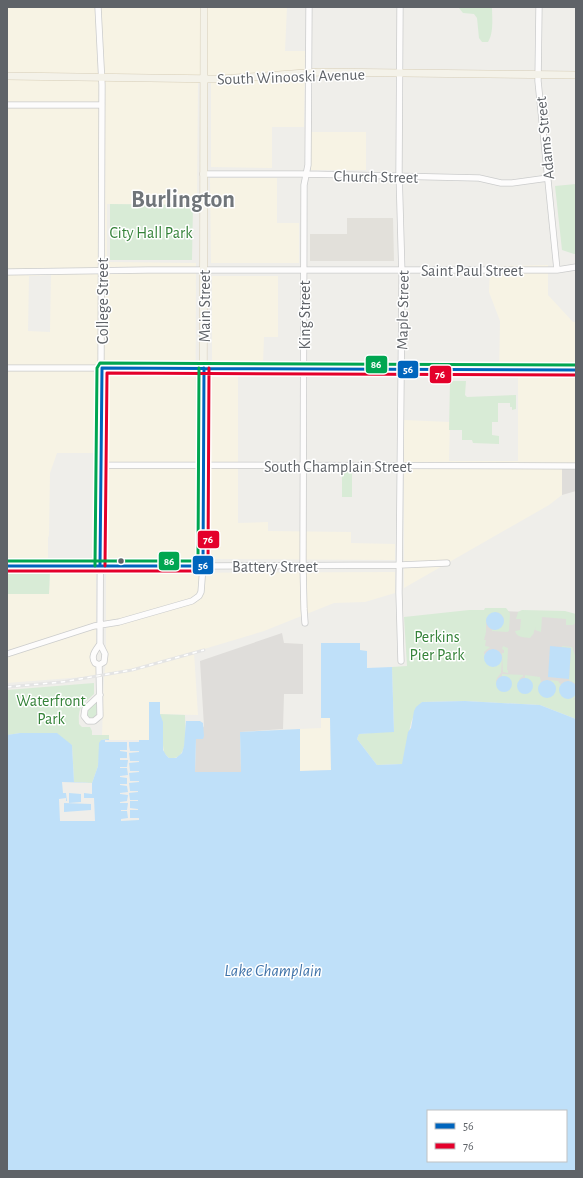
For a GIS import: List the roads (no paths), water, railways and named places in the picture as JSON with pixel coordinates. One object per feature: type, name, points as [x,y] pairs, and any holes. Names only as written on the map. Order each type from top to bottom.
[{"type":"main road","name":"Main Street","points":[[203,566],[204,7]]},
{"type":"main road","name":"South Winooski Avenue","points":[[7,76],[204,79],[308,73],[576,75]]},
{"type":"main road","points":[[204,368],[576,370]]},
{"type":"main road","name":"Battery Street","points":[[7,566],[203,566]]},
{"type":"street","name":"College Street","points":[[98,7],[102,78],[100,644],[105,656],[104,662],[99,665]]},
{"type":"street","name":"King Street","points":[[305,623],[303,566],[305,369],[304,186],[308,164],[310,7]]},
{"type":"street","name":"Maple Street","points":[[400,7],[399,176],[402,270],[400,466],[401,661]]},
{"type":"street","name":"Adams Street","points":[[539,7],[538,75],[557,270]]},
{"type":"street","points":[[7,105],[102,105]]},
{"type":"street","name":"Church Street","points":[[203,174],[306,174],[479,178],[501,183],[548,178]]},
{"type":"street","name":"Saint Paul Street","points":[[7,272],[204,270],[557,270],[576,267]]},
{"type":"street","points":[[7,368],[204,368]]},
{"type":"street","name":"South Champlain Street","points":[[101,465],[576,466]]},
{"type":"street","name":"Battery Street","points":[[203,566],[400,565],[447,563]]},
{"type":"street","name":"Main Street","points":[[7,654],[100,625],[119,622],[196,599],[199,596],[202,587],[203,566]]},
{"type":"street","name":"College Street","points":[[99,665],[95,663],[93,659],[94,654],[100,644]]},
{"type":"street","name":"College Street","points":[[99,665],[100,695],[100,716],[96,720],[89,721],[84,716],[84,711],[87,706],[100,695]]},
{"type":"water","points":[[491,612],[499,612],[504,617],[502,628],[499,630],[491,630],[486,625],[486,617]]},
{"type":"water","name":"Lake Champlain","points":[[321,643],[360,643],[360,650],[367,651],[367,668],[392,667],[394,732],[359,734],[357,739],[377,765],[402,764],[408,732],[411,728],[414,711],[422,702],[465,701],[540,705],[576,719],[576,1171],[7,1171],[7,735],[20,733],[57,733],[72,745],[74,782],[92,783],[98,766],[99,743],[101,740],[149,740],[149,702],[160,702],[160,714],[163,722],[163,750],[169,758],[176,758],[182,753],[186,721],[200,721],[203,723],[203,739],[196,739],[195,772],[241,772],[240,732],[300,729],[300,771],[331,770],[330,718],[321,718]]},
{"type":"water","points":[[550,646],[571,648],[569,679],[548,677]]},
{"type":"water","points":[[489,649],[497,649],[502,654],[500,665],[497,667],[489,667],[484,662],[484,654]]},
{"type":"water","points":[[504,676],[510,678],[512,684],[510,690],[504,692],[498,690],[496,684],[498,678]]},
{"type":"water","points":[[525,678],[531,680],[533,686],[531,692],[525,694],[519,692],[517,686],[519,680]]},
{"type":"water","points":[[547,680],[553,683],[556,689],[553,695],[547,698],[541,695],[538,689],[541,683]]},
{"type":"water","points":[[568,681],[574,684],[577,690],[574,696],[568,699],[562,696],[559,690],[562,684]]},
{"type":"railway","points":[[7,687],[62,682],[132,670],[204,650]]},
{"type":"district","name":"Burlington","points":[[183,199]]},
{"type":"park label","name":"City Hall Park","points":[[151,232]]},
{"type":"park label","name":"Perkins Pier Park","points":[[437,645]]},
{"type":"park label","name":"Waterfront Park","points":[[51,709]]}]
